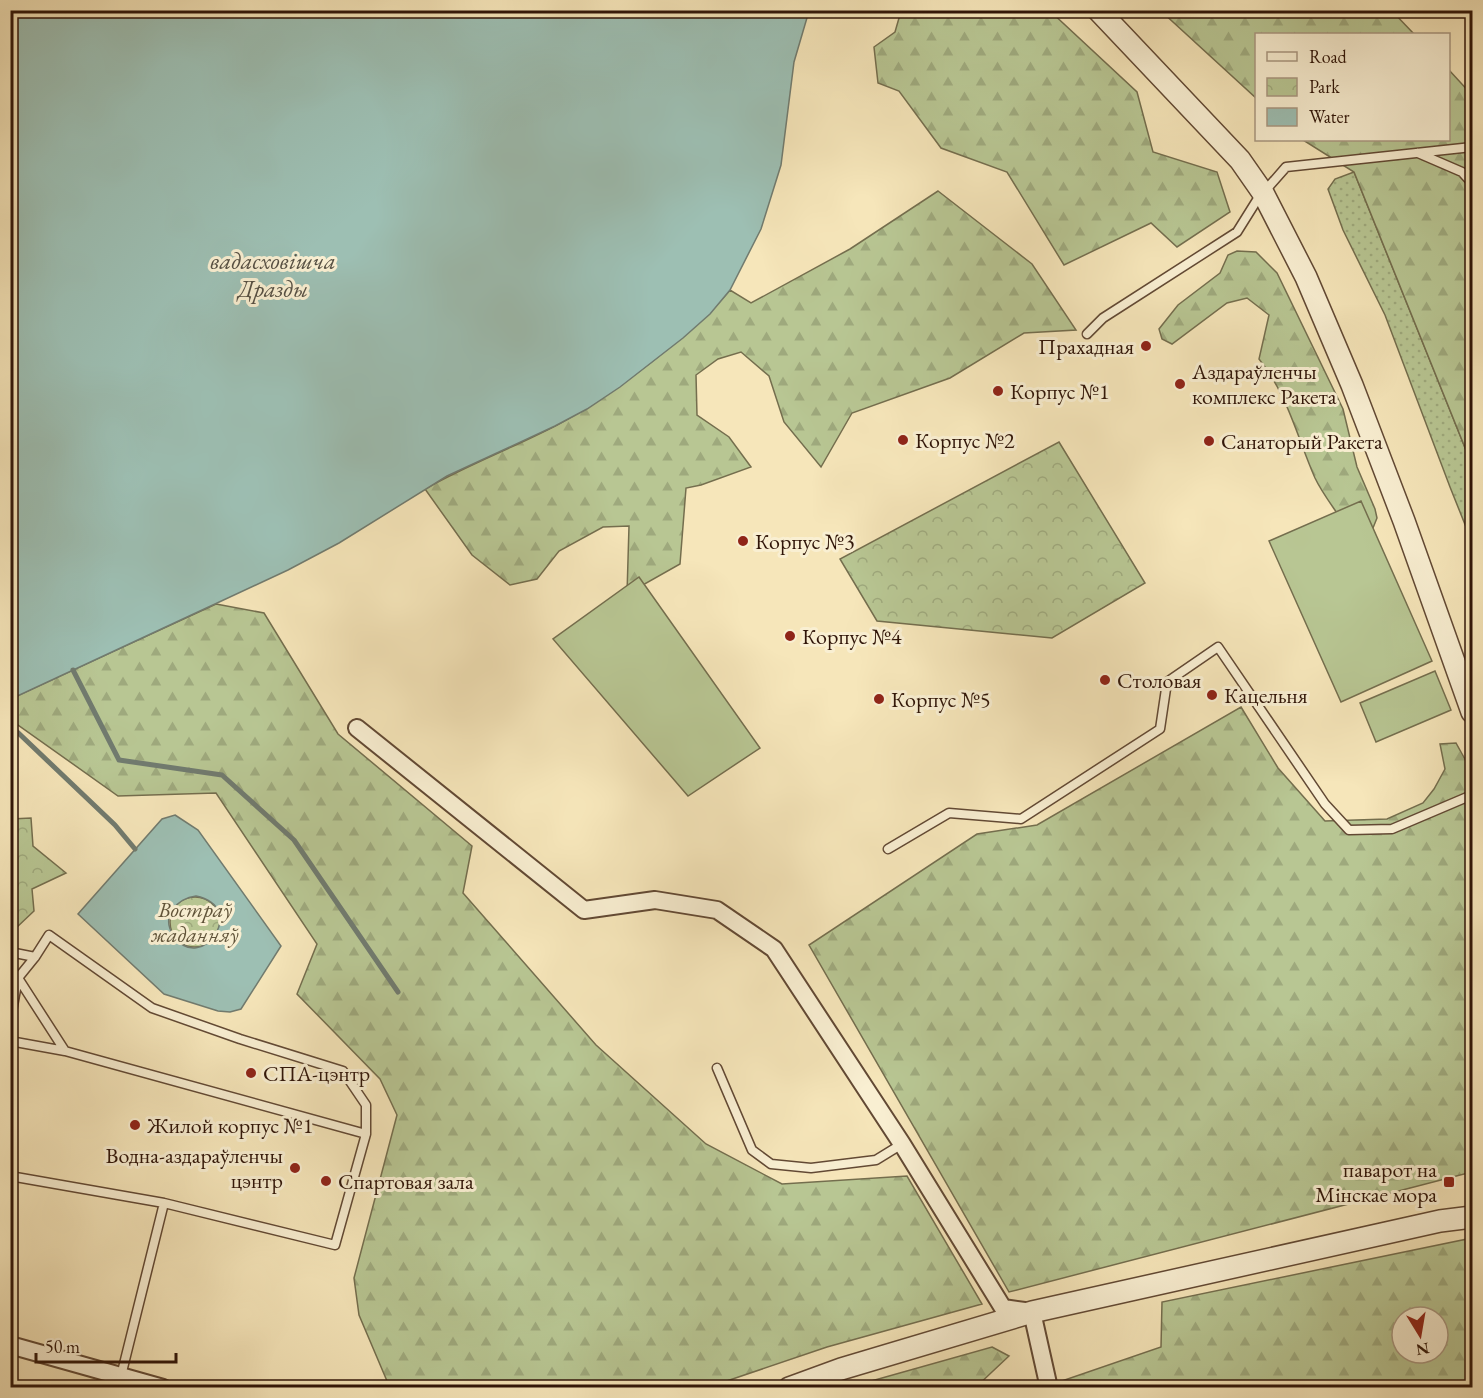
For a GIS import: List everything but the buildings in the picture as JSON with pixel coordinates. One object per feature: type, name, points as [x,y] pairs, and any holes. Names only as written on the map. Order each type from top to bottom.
[{"type":"street","points":[[1098,10],[1240,160],[1263,193],[1306,277],[1352,384],[1473,712]]},
{"type":"street","points":[[357,728],[584,910],[655,900],[717,910],[774,949],[902,1144],[1003,1308],[1032,1312]]},
{"type":"street","points":[[1440,1221],[1473,1209]]},
{"type":"street","points":[[789,1388],[841,1369],[1032,1312],[1440,1221],[1473,1217]]},
{"type":"street","points":[[1032,1312],[1049,1388]]},
{"type":"street","points":[[10,1345],[163,1388]]},
{"type":"lane","points":[[1087,334],[1103,318],[1237,232],[1263,193],[1286,167],[1473,147]]},
{"type":"lane","points":[[1418,153],[1462,172],[1473,183]]},
{"type":"lane","points":[[888,849],[949,813],[1021,819],[1160,729],[1167,682],[1218,648],[1324,804],[1350,830],[1392,829],[1473,795]]},
{"type":"lane","points":[[10,1023],[18,978],[35,957],[48,935],[152,1008],[240,1039],[343,1071],[366,1105],[366,1134],[335,1245],[164,1203],[10,1176]]},
{"type":"lane","points":[[10,952],[35,957]]},
{"type":"lane","points":[[18,978],[65,1051]]},
{"type":"lane","points":[[10,1041],[65,1051],[366,1134]]},
{"type":"lane","points":[[717,1068],[753,1150],[771,1164],[811,1168],[876,1160],[902,1144]]},
{"type":"lane","points":[[121,1376],[164,1203]]},
{"type":"green space","points":[[901,11],[1050,11],[1137,92],[1153,152],[1217,172],[1230,212],[1177,247],[1151,223],[1064,265],[1007,172],[941,148],[899,91],[878,83],[874,47],[895,32]]},
{"type":"green space","points":[[1161,11],[1392,11],[1413,33],[1255,33],[1255,97]]},
{"type":"green space","points":[[1450,71],[1472,95],[1472,465],[1354,172],[1305,141],[1450,141]]},
{"type":"green space","points":[[1354,172],[1472,465],[1472,542],[1385,315],[1343,230],[1328,189],[1335,179]]},
{"type":"green space","points":[[938,191],[1032,264],[1076,330],[1024,333],[950,378],[852,413],[821,467],[784,422],[769,376],[741,352],[718,359],[696,375],[697,415],[729,437],[751,467],[686,488],[680,564],[627,594],[629,526],[603,527],[559,551],[537,579],[510,585],[472,555],[425,489],[557,425],[593,404],[638,373],[681,338],[730,290],[751,303],[850,249]]},
{"type":"green space","points":[[1237,251],[1256,252],[1277,273],[1343,409],[1357,467],[1375,509],[1377,518],[1373,528],[1343,522],[1315,478],[1285,402],[1259,359],[1269,315],[1247,298],[1227,303],[1172,344],[1162,339],[1159,329],[1178,305],[1220,273],[1228,255]]},
{"type":"green space","points":[[1059,442],[1145,583],[1052,638],[877,621],[840,559]]},
{"type":"green space","points":[[1361,501],[1432,661],[1341,702],[1269,541]]},
{"type":"green space","points":[[639,577],[760,748],[688,796],[553,639]]},
{"type":"green space","points":[[216,604],[264,613],[338,734],[472,846],[463,893],[596,1045],[706,1144],[782,1184],[907,1176],[982,1304],[827,1347],[709,1387],[398,1387],[387,1381],[359,1315],[354,1278],[397,1115],[380,1079],[297,994],[317,944],[216,793],[118,796],[11,720],[10,699]]},
{"type":"green space","points":[[1435,671],[1451,710],[1376,742],[1360,703]]},
{"type":"green space","points":[[1241,707],[1278,768],[1325,821],[1387,819],[1423,803],[1445,769],[1440,744],[1456,743],[1472,772],[1472,1172],[1009,1292],[809,945],[977,834],[1037,825]]},
{"type":"green space","points":[[31,818],[33,846],[66,873],[32,889],[34,911],[15,929],[11,928],[11,819]]},
{"type":"green space","name":"Востраў жаданняў","points":[[190,897],[200,897],[213,904],[220,917],[220,927],[213,940],[200,947],[190,947],[181,943],[174,936],[170,927],[170,917],[174,908],[181,901]]},
{"type":"green space","points":[[1472,1238],[1472,1387],[1054,1388],[1053,1384],[1161,1347],[1162,1302]]},
{"type":"green space","points":[[992,1347],[1009,1356],[976,1387],[850,1387]]},
{"type":"water","name":"вадасховішча Дразды","points":[[10,11],[809,11],[794,62],[781,165],[761,229],[730,290],[710,314],[683,338],[620,387],[587,409],[447,476],[339,543],[288,570],[11,699]]},
{"type":"water","points":[[175,815],[198,830],[281,946],[241,1009],[230,1012],[218,1011],[164,994],[78,914],[162,819]],"holes":[[[196,896],[211,902],[219,912],[219,924],[215,935],[207,943],[196,948],[185,946],[170,929],[169,922],[173,910],[183,900]]]},
{"type":"waterway","points":[[73,670],[119,760],[222,775],[294,840],[398,992]]},
{"type":"waterway","points":[[10,725],[115,825],[135,849]]},
{"type":"place","name":"Прахадная","points":[[1146,346]]},
{"type":"place","name":"Аздараўленчы комплекс Ракета","points":[[1180,384]]},
{"type":"place","name":"Корпус №1","points":[[998,391]]},
{"type":"place","name":"Корпус №2","points":[[903,440]]},
{"type":"place","name":"Санаторый Ракета","points":[[1209,441]]},
{"type":"place","name":"Корпус №3","points":[[743,541]]},
{"type":"place","name":"Корпус №4","points":[[790,636]]},
{"type":"place","name":"Столовая","points":[[1105,680]]},
{"type":"place","name":"Кацельня","points":[[1212,695]]},
{"type":"place","name":"Корпус №5","points":[[879,699]]},
{"type":"place","name":"СПА-цэнтр","points":[[251,1073]]},
{"type":"place","name":"Жилой корпус №1","points":[[135,1125]]},
{"type":"place","name":"Водна-аздараўленчы цэнтр","points":[[295,1168]]},
{"type":"place","name":"Спартовая зала","points":[[326,1181]]},
{"type":"place","name":"паварот на Мінскае мора","points":[[1449,1182]]}]
